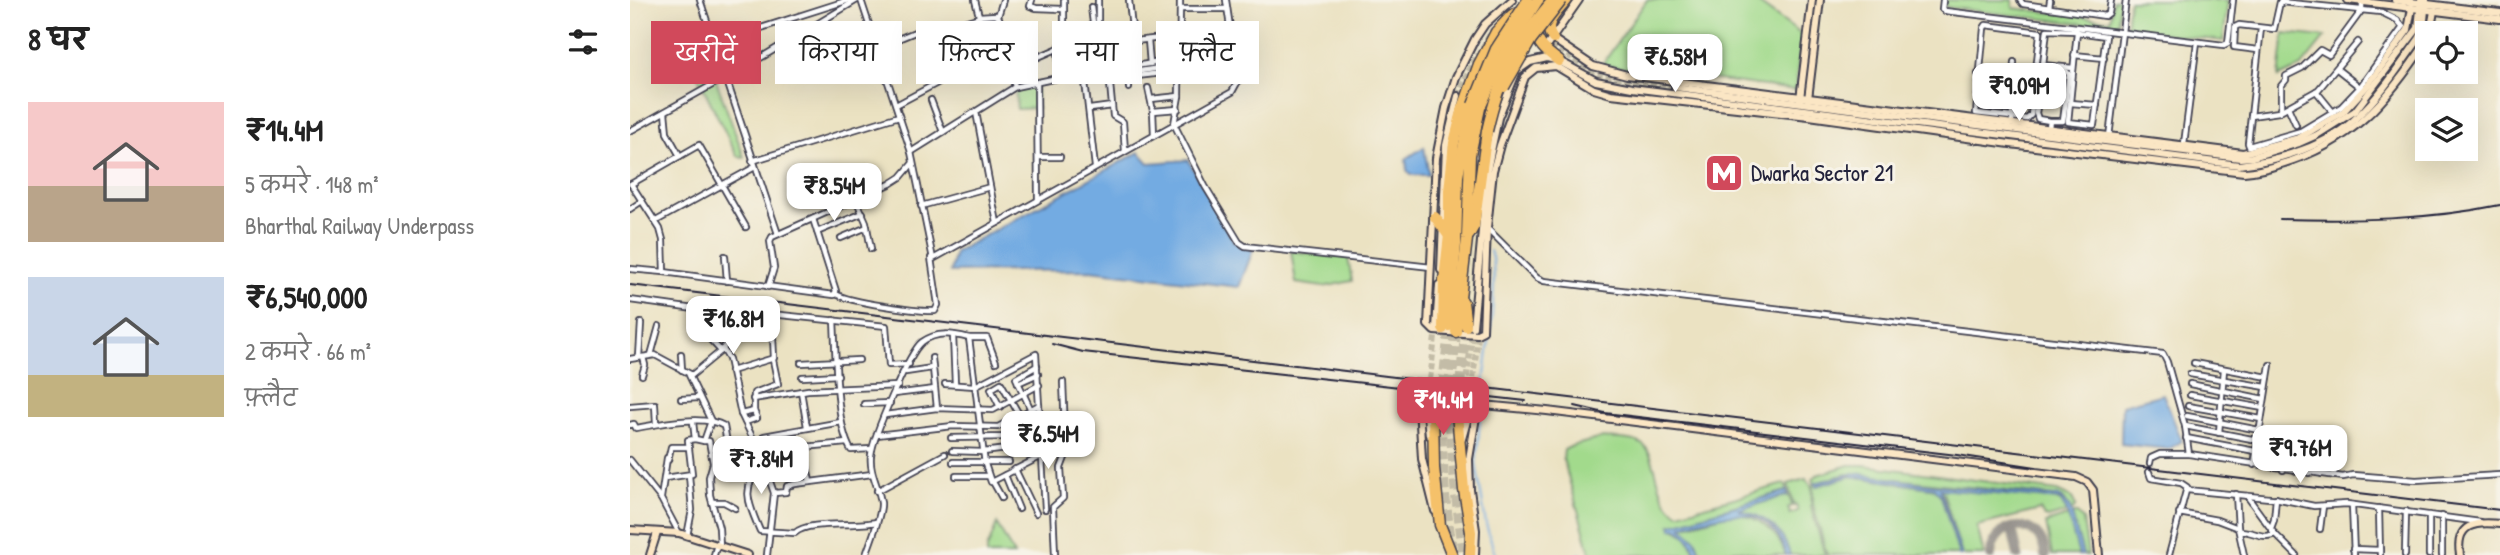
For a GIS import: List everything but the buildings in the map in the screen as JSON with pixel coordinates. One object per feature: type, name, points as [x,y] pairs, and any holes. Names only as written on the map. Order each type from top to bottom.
[{"type":"highway","points":[[1467,239],[1470,155],[1477,106],[1496,49],[1528,0]]},
{"type":"highway","points":[[1446,330],[1453,282],[1458,176],[1467,128],[1505,52],[1538,0]]},
{"type":"highway","points":[[1453,240],[1448,191],[1454,144],[1470,87],[1496,32],[1506,19],[1545,0]]},
{"type":"highway","points":[[1545,0],[1542,21],[1553,39]]},
{"type":"highway","points":[[1553,0],[1535,33],[1542,54],[1559,61]]},
{"type":"highway","points":[[1473,326],[1453,282],[1474,226],[1491,112],[1503,73],[1513,55],[1562,0]]},
{"type":"highway","points":[[1542,21],[1567,0]]},
{"type":"highway","points":[[1434,217],[1453,240]]},
{"type":"highway","points":[[1430,409],[1440,525],[1450,555]]},
{"type":"highway","points":[[1463,413],[1461,441],[1464,490],[1473,555]]},
{"type":"street","points":[[700,0],[706,21]]},
{"type":"street","points":[[761,28],[849,0]]},
{"type":"street","points":[[761,57],[859,0],[866,21]]},
{"type":"street","points":[[975,0],[980,17]]},
{"type":"street","points":[[1023,0],[1036,8],[1063,9]]},
{"type":"street","points":[[1063,21],[1064,0]]},
{"type":"street","points":[[1097,21],[1098,0]]},
{"type":"street","points":[[1129,0],[1130,21]]},
{"type":"street","points":[[1180,0],[1180,21]]},
{"type":"street","points":[[1226,0],[1229,21]]},
{"type":"street","points":[[1512,0],[1485,24],[1475,39],[1456,77],[1446,108],[1438,146],[1427,325],[1430,329],[1477,334],[1483,331],[1488,166],[1498,118],[1517,71],[1542,54],[1579,0]]},
{"type":"street","points":[[1804,103],[1812,0]]},
{"type":"street","points":[[1804,103],[1820,0]]},
{"type":"street","points":[[1559,61],[1596,81],[1668,93],[2082,128],[2094,125],[2106,36],[1945,11],[1942,9],[1942,0]]},
{"type":"street","points":[[2020,0],[2023,4],[2107,15],[2111,0]]},
{"type":"street","points":[[2049,8],[2050,0]]},
{"type":"street","points":[[2109,138],[2126,0]]},
{"type":"street","points":[[2073,68],[2043,65],[2047,30],[2123,32],[2227,45],[2233,0]]},
{"type":"street","points":[[2348,0],[2435,5],[2500,13]]},
{"type":"street","points":[[2395,0],[2420,4]]},
{"type":"street","points":[[2279,112],[2281,86],[2286,76],[2303,67],[2320,50],[2329,55],[2362,10],[2362,1]]},
{"type":"street","points":[[999,21],[1001,2]]},
{"type":"street","points":[[1675,87],[2109,138],[2184,144],[2243,153],[2299,143],[2317,135],[2354,111],[2403,27],[2384,12],[2280,2],[2275,28],[2236,25],[2232,46],[2258,50]]},
{"type":"street","points":[[1553,39],[1593,66],[1608,71],[1804,103],[2239,165],[2265,165],[2342,130],[2358,117],[2419,39],[2423,31],[2420,4]]},
{"type":"street","points":[[2077,30],[2068,122],[2109,138],[2240,158],[2301,131],[2364,90],[2417,28],[2420,4]]},
{"type":"street","points":[[2435,5],[2500,19]]},
{"type":"street","points":[[1091,7],[1093,21]]},
{"type":"street","points":[[1180,9],[1227,9]]},
{"type":"street","points":[[967,21],[998,16]]},
{"type":"street","points":[[1986,25],[2038,30],[2040,34],[2031,117],[2012,120],[1976,113],[1978,74],[1986,25]]},
{"type":"street","points":[[2251,152],[2248,143],[2261,28]]},
{"type":"street","points":[[1142,41],[1156,39]]},
{"type":"street","points":[[1148,40],[1151,69]]},
{"type":"street","points":[[2184,144],[2197,42]]},
{"type":"street","points":[[2251,116],[2279,112],[2316,91],[2357,42]]},
{"type":"street","points":[[2074,55],[2104,58]]},
{"type":"street","points":[[1473,326],[1496,160],[1521,85],[1531,71],[1541,66],[1556,66],[1602,91],[2238,172],[2302,158],[2354,130],[2379,105],[2415,57]]},
{"type":"street","points":[[2012,120],[2014,62]]},
{"type":"street","points":[[1129,88],[1128,66],[1156,68]]},
{"type":"street","points":[[1142,74],[1156,68]]},
{"type":"street","points":[[2048,68],[2069,74],[2063,121],[2050,124],[2038,119],[2036,113],[2043,72],[2048,68]]},
{"type":"street","points":[[2337,69],[2364,90]]},
{"type":"street","points":[[1978,74],[1992,76]]},
{"type":"street","points":[[2013,82],[2035,85]]},
{"type":"street","points":[[630,131],[715,84]]},
{"type":"street","points":[[727,84],[778,234]]},
{"type":"street","points":[[630,269],[836,294],[842,298],[882,305],[935,311],[937,304],[931,258],[911,152],[888,84]]},
{"type":"street","points":[[895,105],[935,84]]},
{"type":"street","points":[[911,152],[1015,87],[1032,84]]},
{"type":"street","points":[[1037,84],[1038,200]]},
{"type":"street","points":[[1086,84],[1095,167]]},
{"type":"street","points":[[1179,84],[1174,124],[1205,186],[1241,244],[1432,267]]},
{"type":"street","points":[[931,258],[936,258],[1236,89],[1237,84]]},
{"type":"street","points":[[1110,85],[1114,118],[1123,122],[1125,151]]},
{"type":"street","points":[[1148,88],[1154,135]]},
{"type":"street","points":[[2316,91],[2333,112]]},
{"type":"street","points":[[1662,99],[1668,93]]},
{"type":"street","points":[[1151,99],[1179,96]]},
{"type":"street","points":[[1446,330],[1442,226],[1446,145],[1458,96]]},
{"type":"street","points":[[931,100],[943,132]]},
{"type":"street","points":[[2070,103],[2097,105]]},
{"type":"street","points":[[1090,108],[1112,106]]},
{"type":"street","points":[[2288,107],[2296,125]]},
{"type":"street","points":[[1153,111],[1178,108]]},
{"type":"street","points":[[976,111],[997,223]]},
{"type":"street","points":[[665,113],[666,130],[680,156]]},
{"type":"street","points":[[752,161],[899,116]]},
{"type":"street","points":[[664,272],[663,240],[656,221],[631,183],[698,145],[746,227]]},
{"type":"street","points":[[1039,157],[1060,157]]},
{"type":"street","points":[[768,287],[774,268],[770,239],[894,181],[912,164]]},
{"type":"street","points":[[656,221],[755,167]]},
{"type":"street","points":[[921,206],[990,187]]},
{"type":"street","points":[[856,199],[863,213],[871,249]]},
{"type":"street","points":[[630,209],[642,201]]},
{"type":"street","points":[[817,232],[863,213]]},
{"type":"street","points":[[813,219],[836,294]]},
{"type":"street","points":[[841,238],[867,227]]},
{"type":"street","points":[[1487,228],[1544,281],[2162,354],[2167,362],[2185,426],[2189,454]]},
{"type":"street","points":[[725,256],[727,281]]},
{"type":"street","points":[[630,300],[694,308],[695,331],[705,334],[729,359],[741,414],[774,493],[767,555]]},
{"type":"street","points":[[689,375],[705,366],[722,350],[752,312],[886,326],[889,364],[909,363]]},
{"type":"street","points":[[745,422],[757,418],[754,411],[754,393],[778,384],[773,360],[775,356],[771,314]]},
{"type":"street","points":[[834,320],[841,422],[847,443],[851,450],[872,449]]},
{"type":"street","points":[[641,323],[641,357],[645,365],[642,375]]},
{"type":"street","points":[[651,355],[659,326]]},
{"type":"street","points":[[866,555],[881,505],[872,474],[872,449],[890,402],[922,342],[940,334],[987,338],[996,362]]},
{"type":"street","points":[[953,335],[955,384]]},
{"type":"street","points":[[969,338],[985,464],[990,482],[993,482],[1002,498]]},
{"type":"street","points":[[681,354],[682,371]]},
{"type":"street","points":[[945,384],[975,386],[1034,354],[1037,355],[1045,509]]},
{"type":"street","points":[[630,359],[659,356],[689,375],[711,421],[704,441]]},
{"type":"street","points":[[932,358],[937,408]]},
{"type":"street","points":[[731,371],[773,360]]},
{"type":"street","points":[[801,363],[859,360]]},
{"type":"street","points":[[2194,363],[2268,377]]},
{"type":"street","points":[[2256,465],[2255,451],[2270,365]]},
{"type":"street","points":[[1031,410],[1016,377],[1037,366]]},
{"type":"street","points":[[905,372],[932,368]]},
{"type":"street","points":[[2218,433],[2224,369]]},
{"type":"street","points":[[1018,383],[1038,374]]},
{"type":"street","points":[[2190,374],[2266,387]]},
{"type":"street","points":[[802,377],[838,375]]},
{"type":"street","points":[[1055,555],[1053,507],[1063,498],[1061,468],[1066,455],[1063,382]]},
{"type":"street","points":[[1000,407],[991,390],[1002,383],[1020,416]]},
{"type":"street","points":[[2190,384],[2264,399]]},
{"type":"street","points":[[884,415],[937,408],[978,410],[1000,407],[1039,385]]},
{"type":"street","points":[[753,399],[801,391],[898,386]]},
{"type":"street","points":[[894,394],[935,389]]},
{"type":"street","points":[[801,391],[807,426]]},
{"type":"street","points":[[2190,395],[2263,408]]},
{"type":"street","points":[[681,399],[699,398]]},
{"type":"street","points":[[1440,525],[1422,458],[1419,406],[1425,401],[1434,400],[1547,411],[2076,477],[2087,482],[2093,490],[2099,555]]},
{"type":"street","points":[[864,404],[890,402]]},
{"type":"street","points":[[630,406],[655,404],[656,423]]},
{"type":"street","points":[[877,435],[948,426],[998,427],[1039,405]]},
{"type":"street","points":[[1473,555],[1476,530],[1469,460],[1478,405]]},
{"type":"street","points":[[2188,406],[2261,419]]},
{"type":"street","points":[[741,414],[754,411]]},
{"type":"street","points":[[2187,416],[2259,430]]},
{"type":"street","points":[[630,425],[634,424],[636,428],[656,423],[711,421],[724,426],[730,459],[763,465]]},
{"type":"street","points":[[951,438],[1011,436],[1040,421]]},
{"type":"street","points":[[693,422],[695,439]]},
{"type":"street","points":[[841,422],[807,426],[764,436],[774,451],[801,443],[804,447],[847,443]]},
{"type":"street","points":[[2185,426],[2257,440]]},
{"type":"street","points":[[952,451],[984,452],[1015,448],[1041,436]]},
{"type":"street","points":[[2186,438],[2255,451]]},
{"type":"street","points":[[687,536],[692,510],[689,475],[692,473],[688,440],[709,441],[713,458],[709,479],[719,545],[713,555]]},
{"type":"street","points":[[660,499],[671,447],[688,447]]},
{"type":"street","points":[[2272,450],[2272,467]]},
{"type":"street","points":[[2296,471],[2297,450]]},
{"type":"street","points":[[2309,473],[2310,450]]},
{"type":"street","points":[[2283,470],[2285,451]]},
{"type":"street","points":[[2322,451],[2322,474]]},
{"type":"street","points":[[2334,451],[2334,476]]},
{"type":"street","points":[[877,491],[945,454]]},
{"type":"street","points":[[2150,463],[2155,455],[2189,454],[2334,476],[2419,480],[2500,475]]},
{"type":"street","points":[[993,482],[1042,456]]},
{"type":"street","points":[[630,460],[660,499],[679,534]]},
{"type":"street","points":[[806,460],[810,482]]},
{"type":"street","points":[[953,462],[1009,462]]},
{"type":"street","points":[[763,465],[749,482],[748,500],[759,530],[795,533],[800,528],[814,526],[855,526],[876,522]]},
{"type":"street","points":[[1015,469],[1036,513]]},
{"type":"street","points":[[2149,472],[2151,478],[2185,484],[2187,490],[2169,555]]},
{"type":"street","points":[[774,493],[786,492],[787,486],[872,474]]},
{"type":"street","points":[[665,478],[689,475]]},
{"type":"street","points":[[1005,475],[1019,509]]},
{"type":"street","points":[[956,476],[988,476]]},
{"type":"street","points":[[2187,490],[2246,495],[2311,506],[2352,505],[2500,524]]},
{"type":"street","points":[[2236,494],[2244,555]]},
{"type":"street","points":[[2246,495],[2275,534],[2296,555]]},
{"type":"street","points":[[2271,528],[2276,499]]},
{"type":"street","points":[[712,502],[724,502],[735,508]]},
{"type":"street","points":[[2352,505],[2353,552],[2380,552],[2379,508]]},
{"type":"street","points":[[2320,529],[2323,506]]},
{"type":"street","points":[[2405,555],[2406,511]]},
{"type":"street","points":[[2179,513],[2217,520],[2239,530],[2267,536],[2275,534]]},
{"type":"street","points":[[2429,515],[2429,555]]},
{"type":"street","points":[[2442,516],[2442,555]]},
{"type":"street","points":[[2460,555],[2461,535],[2468,526],[2481,522]]},
{"type":"street","points":[[630,530],[679,534],[748,555]]},
{"type":"street","points":[[650,555],[657,533]]},
{"type":"green space","points":[[1647,0],[1754,0],[1802,35],[1795,90],[1602,65]]},
{"type":"green space","points":[[1946,0],[2013,0],[2013,8],[2110,20],[2113,0],[2120,0],[2117,28],[1945,7]]},
{"type":"green space","points":[[2129,0],[2228,0],[2223,41],[2126,29]]},
{"type":"green space","points":[[2284,33],[2325,37],[2301,67],[2279,77]]},
{"type":"green space","points":[[702,84],[717,84],[744,157],[737,156]]},
{"type":"green space","points":[[1037,84],[1037,108],[1017,109],[1015,87]]},
{"type":"green space","points":[[1291,251],[1348,258],[1352,281],[1323,287],[1296,283]]},
{"type":"green space","points":[[1601,438],[1631,440],[1646,448],[1665,499],[1679,513],[1784,484],[1792,506],[1788,508],[1790,514],[1798,511],[1788,484],[1806,479],[1812,487],[1811,507],[1825,555],[1790,555],[1777,530],[1770,524],[1755,515],[1736,510],[1787,495],[1786,491],[1671,525],[1689,538],[1696,555],[1591,555],[1563,459],[1564,450]]},
{"type":"green space","points":[[1849,465],[2057,491],[2072,498],[2076,506],[2072,511],[2048,518],[2044,517],[2040,510],[1977,526],[1984,555],[1962,555],[1940,489],[2052,498],[2063,503],[2067,512],[2070,508],[2064,500],[2056,496],[1846,474],[1815,483],[1817,486],[1851,476],[1936,489],[1941,496],[1959,555],[1827,555],[1813,505],[1813,479],[1817,475]]},
{"type":"green space","points":[[1733,513],[1766,526],[1778,538],[1786,555],[1761,555],[1738,550],[1701,555],[1697,543],[1682,527]]},
{"type":"green space","points":[[2074,514],[2083,520],[2088,555],[2083,555],[2072,515],[2069,516],[2079,555],[2052,555],[2046,523]]},
{"type":"green space","points":[[997,524],[1014,555],[987,555]]},
{"type":"water","points":[[1424,147],[1429,175],[1411,175],[1407,170],[1406,159]]},
{"type":"water","points":[[1139,152],[1149,163],[1188,160],[1234,242],[1253,250],[1239,287],[1090,270],[950,272],[955,252]]},
{"type":"water","points":[[2163,394],[2182,441],[2169,449],[2121,444],[2122,405]]},
{"type":"water","points":[[1854,473],[1935,485],[2059,497],[2070,508],[2083,555],[2079,555],[2066,509],[2059,500],[1940,489],[1962,555],[1959,555],[1941,496],[1934,488],[1851,476],[1816,486],[1815,483]]},
{"type":"water","points":[[1787,491],[1788,495],[1738,510],[1756,515],[1771,525],[1783,538],[1790,555],[1786,555],[1779,537],[1769,525],[1744,515],[1729,515],[1682,526],[1695,539],[1701,555],[1696,555],[1692,543],[1684,533],[1677,528],[1672,529],[1671,525]]},
{"type":"waterway","points":[[1484,384],[1494,278],[1490,251]]},
{"type":"waterway","points":[[1481,409],[1476,464],[1486,524],[1495,555]]},
{"type":"waterway","points":[[1577,555],[1581,554]]},
{"type":"taxiway","points":[[1991,555],[2000,534],[2018,527],[2036,534],[2045,555]]},
{"type":"taxiway","points":[[2012,529],[2018,555]]},
{"type":"tunnel","points":[[1458,96],[1493,29]]},
{"type":"tunnel","points":[[1537,35],[1601,77],[1675,87]]},
{"type":"tunnel","points":[[1457,414],[1466,326]]},
{"type":"tunnel","points":[[1469,414],[1479,327]]},
{"type":"tunnel","points":[[1427,406],[1436,328]]},
{"type":"tunnel","points":[[1462,413],[1473,329]]},
{"type":"tunnel","points":[[1449,331],[1440,411],[1445,497],[1452,550]]},
{"type":"tunnel","points":[[1456,332],[1449,411],[1464,555]]},
{"type":"railway","points":[[2280,219],[2391,218],[2446,214],[2500,205]]},
{"type":"railway","points":[[630,285],[2500,510]]},
{"type":"railway","points":[[1052,344],[1083,352],[1526,401]]},
{"type":"railway","points":[[1575,406],[1605,413],[2036,467]]},
{"type":"place","name":"Dwarka Sector 21","points":[[1724,173]]}]
